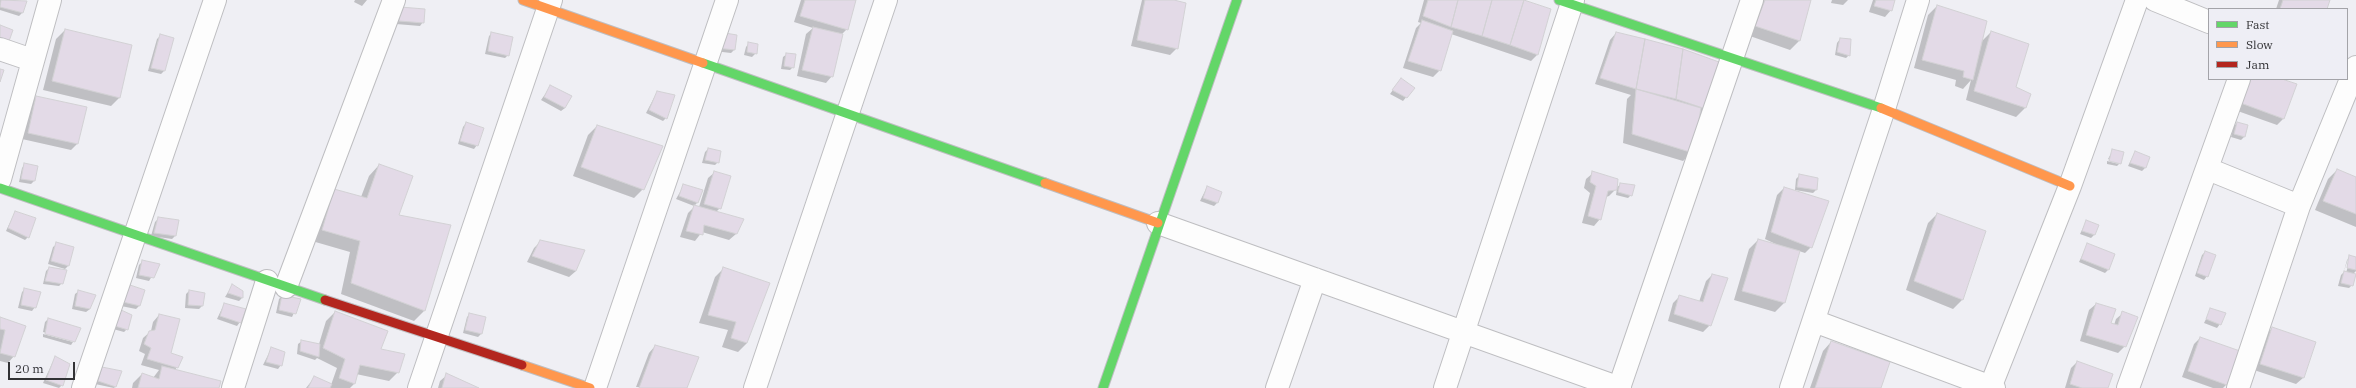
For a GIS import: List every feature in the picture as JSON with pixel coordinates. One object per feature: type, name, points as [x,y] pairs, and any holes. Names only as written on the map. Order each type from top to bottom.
[{"type":"street","points":[[0,179],[50,0]]},
{"type":"street","points":[[83,388],[134,233],[215,0]]},
{"type":"street","points":[[233,388],[394,0]]},
{"type":"street","points":[[523,0],[550,4],[705,64],[1158,223],[1620,388],[1752,0]]},
{"type":"street","points":[[595,388],[726,0]]},
{"type":"street","points":[[755,388],[846,114],[886,0]]},
{"type":"street","points":[[1103,388],[1158,223],[1237,0]]},
{"type":"street","points":[[1791,388],[1884,109],[1918,0]]},
{"type":"street","points":[[1814,322],[1992,388],[2070,186],[2137,0]]},
{"type":"street","points":[[2155,0],[2208,22]]},
{"type":"street","points":[[1445,388],[1568,1],[1732,59],[1884,109],[2070,186]]},
{"type":"street","points":[[419,388],[550,4]]},
{"type":"street","points":[[0,49],[32,60]]},
{"type":"street","points":[[2238,388],[2299,206],[2353,75]]},
{"type":"street","points":[[2128,388],[2208,169],[2239,80]]},
{"type":"street","points":[[2208,169],[2299,206]]},
{"type":"street","points":[[0,188],[134,233],[276,284],[590,388]]},
{"type":"street","points":[[1277,388],[1315,280]]},
{"type":"building","points":[[1,0],[27,1],[23,13],[0,7]]},
{"type":"building","points":[[805,0],[856,0],[848,30],[800,16]]},
{"type":"building","points":[[1145,0],[1174,0],[1186,3],[1178,49],[1137,40]]},
{"type":"building","points":[[1428,0],[1458,0],[1451,27],[1423,16]]},
{"type":"building","points":[[1458,0],[1492,0],[1482,36],[1451,27]]},
{"type":"building","points":[[1492,0],[1524,0],[1510,45],[1482,36]]},
{"type":"building","points":[[1524,0],[1551,9],[1538,55],[1510,45]]},
{"type":"building","points":[[1765,0],[1811,0],[1800,41],[1755,26]]},
{"type":"building","points":[[1876,0],[1895,0],[1892,11],[1874,6]]},
{"type":"building","points":[[2283,0],[2330,0],[2327,8],[2280,8]]},
{"type":"building","points":[[1937,5],[1987,21],[1973,80],[1963,77],[1964,71],[1922,60]]},
{"type":"building","points":[[400,7],[425,9],[424,23],[399,21]]},
{"type":"building","points":[[1422,20],[1453,31],[1441,71],[1408,61]]},
{"type":"building","points":[[0,25],[13,30],[8,44],[0,41]]},
{"type":"building","points":[[813,27],[843,34],[833,77],[802,70]]},
{"type":"building","points":[[65,29],[132,45],[120,98],[52,81]]},
{"type":"building","points":[[1991,31],[2029,44],[2016,87],[2031,94],[2026,108],[1974,91]]},
{"type":"building","points":[[491,32],[513,37],[509,56],[488,51]]},
{"type":"building","points":[[719,32],[737,35],[735,50],[716,48]]},
{"type":"building","points":[[1616,32],[1645,39],[1636,89],[1600,78]]},
{"type":"building","points":[[160,34],[174,38],[165,71],[151,68]]},
{"type":"building","points":[[1840,38],[1851,39],[1850,56],[1837,52]]},
{"type":"building","points":[[1645,39],[1683,49],[1676,99],[1636,89]]},
{"type":"building","points":[[748,42],[758,44],[757,54],[747,52]]},
{"type":"building","points":[[1683,49],[1719,62],[1712,111],[1676,99]]},
{"type":"building","points":[[786,53],[796,54],[794,68],[784,66]]},
{"type":"building","points":[[0,69],[4,70],[0,82]]},
{"type":"building","points":[[1401,78],[1415,88],[1407,98],[1392,90]]},
{"type":"building","points":[[2247,80],[2285,80],[2297,84],[2284,119],[2238,102]]},
{"type":"building","points":[[550,85],[572,96],[565,108],[544,97]]},
{"type":"building","points":[[1636,89],[1701,108],[1693,153],[1632,134]]},
{"type":"building","points":[[657,91],[675,95],[667,119],[649,110]]},
{"type":"building","points":[[36,96],[87,107],[78,144],[28,133]]},
{"type":"building","points":[[466,122],[484,128],[478,146],[460,141]]},
{"type":"building","points":[[2237,122],[2248,125],[2245,137],[2234,134]]},
{"type":"building","points":[[597,125],[663,146],[644,190],[581,167]]},
{"type":"building","points":[[708,148],[721,151],[719,163],[705,160]]},
{"type":"building","points":[[2112,149],[2124,152],[2121,164],[2109,161]]},
{"type":"building","points":[[2135,151],[2150,157],[2146,168],[2130,163]]},
{"type":"building","points":[[24,163],[38,166],[35,181],[21,179]]},
{"type":"building","points":[[379,164],[413,176],[399,215],[451,225],[425,311],[351,283],[360,241],[322,230],[334,189],[367,198]]},
{"type":"building","points":[[2337,169],[2356,177],[2356,214],[2323,201]]},
{"type":"building","points":[[714,171],[731,176],[721,209],[704,204]]},
{"type":"building","points":[[1592,171],[1618,179],[1617,190],[1608,191],[1601,220],[1588,216],[1596,186],[1590,182]]},
{"type":"building","points":[[1799,174],[1818,178],[1817,190],[1797,187]]},
{"type":"building","points":[[1620,183],[1635,185],[1632,196],[1618,192]]},
{"type":"building","points":[[683,184],[703,190],[698,203],[679,196]]},
{"type":"building","points":[[1207,186],[1222,192],[1218,203],[1203,198]]},
{"type":"building","points":[[1784,187],[1829,201],[1812,248],[1771,232]]},
{"type":"building","points":[[694,205],[744,219],[737,234],[704,225],[703,235],[686,231]]},
{"type":"building","points":[[15,211],[36,218],[29,238],[8,228]]},
{"type":"building","points":[[1937,213],[1986,231],[1963,300],[1914,281]]},
{"type":"building","points":[[158,217],[179,220],[176,236],[154,233]]},
{"type":"building","points":[[2086,220],[2099,225],[2095,235],[2082,231]]},
{"type":"building","points":[[1758,239],[1800,251],[1785,303],[1742,291]]},
{"type":"building","points":[[540,240],[585,250],[576,271],[532,256]]},
{"type":"building","points":[[56,242],[74,247],[69,266],[51,261]]},
{"type":"building","points":[[2087,243],[2115,254],[2109,270],[2081,259]]},
{"type":"building","points":[[2205,251],[2216,255],[2208,277],[2197,273]]},
{"type":"building","points":[[2349,255],[2356,257],[2356,270],[2347,268]]},
{"type":"building","points":[[142,260],[160,264],[154,278],[139,275]]},
{"type":"building","points":[[49,267],[67,270],[63,284],[45,281]]},
{"type":"building","points":[[723,267],[770,283],[747,343],[731,338],[736,322],[708,315]]},
{"type":"building","points":[[2344,271],[2356,274],[2353,286],[2341,283]]},
{"type":"building","points":[[1712,274],[1728,278],[1711,326],[1674,314],[1679,295],[1703,302]]},
{"type":"building","points":[[232,284],[243,291],[243,298],[228,293]]},
{"type":"building","points":[[130,285],[145,290],[140,306],[123,302]]},
{"type":"building","points":[[24,288],[41,292],[36,308],[21,305]]},
{"type":"building","points":[[78,290],[96,295],[90,309],[75,306]]},
{"type":"building","points":[[189,290],[205,293],[203,306],[188,305]]},
{"type":"building","points":[[282,295],[301,299],[296,314],[279,310]]},
{"type":"building","points":[[224,303],[246,309],[241,323],[220,316]]},
{"type":"building","points":[[2096,303],[2116,309],[2111,323],[2118,325],[2122,311],[2138,317],[2126,347],[2086,335]]},
{"type":"building","points":[[2210,308],[2226,313],[2221,325],[2206,319]]},
{"type":"building","points":[[119,309],[132,315],[128,330],[115,326]]},
{"type":"building","points":[[335,311],[388,331],[381,349],[405,354],[399,373],[360,365],[355,384],[339,378],[345,359],[323,348]]},
{"type":"building","points":[[469,313],[486,317],[482,334],[465,330]]},
{"type":"building","points":[[159,314],[180,319],[171,353],[183,357],[178,368],[147,359],[151,348],[144,344],[149,331],[155,330]]},
{"type":"building","points":[[0,317],[26,326],[15,357],[0,353],[5,330],[0,329]]},
{"type":"building","points":[[48,318],[81,328],[75,342],[45,334]]},
{"type":"building","points":[[2272,327],[2316,342],[2304,378],[2260,364]]},
{"type":"building","points":[[2200,337],[2240,351],[2227,385],[2188,371]]},
{"type":"building","points":[[301,340],[320,344],[319,357],[300,351]]},
{"type":"building","points":[[1831,341],[1890,362],[1881,388],[1815,388]]},
{"type":"building","points":[[655,345],[699,357],[687,388],[639,388]]},
{"type":"building","points":[[271,347],[285,352],[282,366],[266,362]]},
{"type":"building","points":[[55,356],[70,364],[63,386],[46,380]]},
{"type":"building","points":[[2077,361],[2113,374],[2108,388],[2082,388],[2070,384]]},
{"type":"building","points":[[162,366],[221,381],[219,388],[138,388],[142,373],[159,379]]},
{"type":"building","points":[[102,367],[122,371],[116,387],[98,381]]},
{"type":"building","points":[[446,373],[479,388],[442,388]]},
{"type":"building","points":[[314,376],[332,384],[330,388],[308,388]]},
{"type":"traffic: fast","points":[[1103,388],[1237,0]]},
{"type":"traffic: fast","points":[[1559,0],[1881,108]]},
{"type":"traffic: fast","points":[[703,63],[1045,183]]},
{"type":"traffic: fast","points":[[0,188],[325,300]]},
{"type":"traffic: slow","points":[[523,0],[703,63]]},
{"type":"traffic: slow","points":[[1881,108],[2070,186]]},
{"type":"traffic: slow","points":[[1045,183],[1158,223]]},
{"type":"traffic: slow","points":[[522,365],[590,388]]},
{"type":"traffic: jam","points":[[325,300],[522,365]]}]
